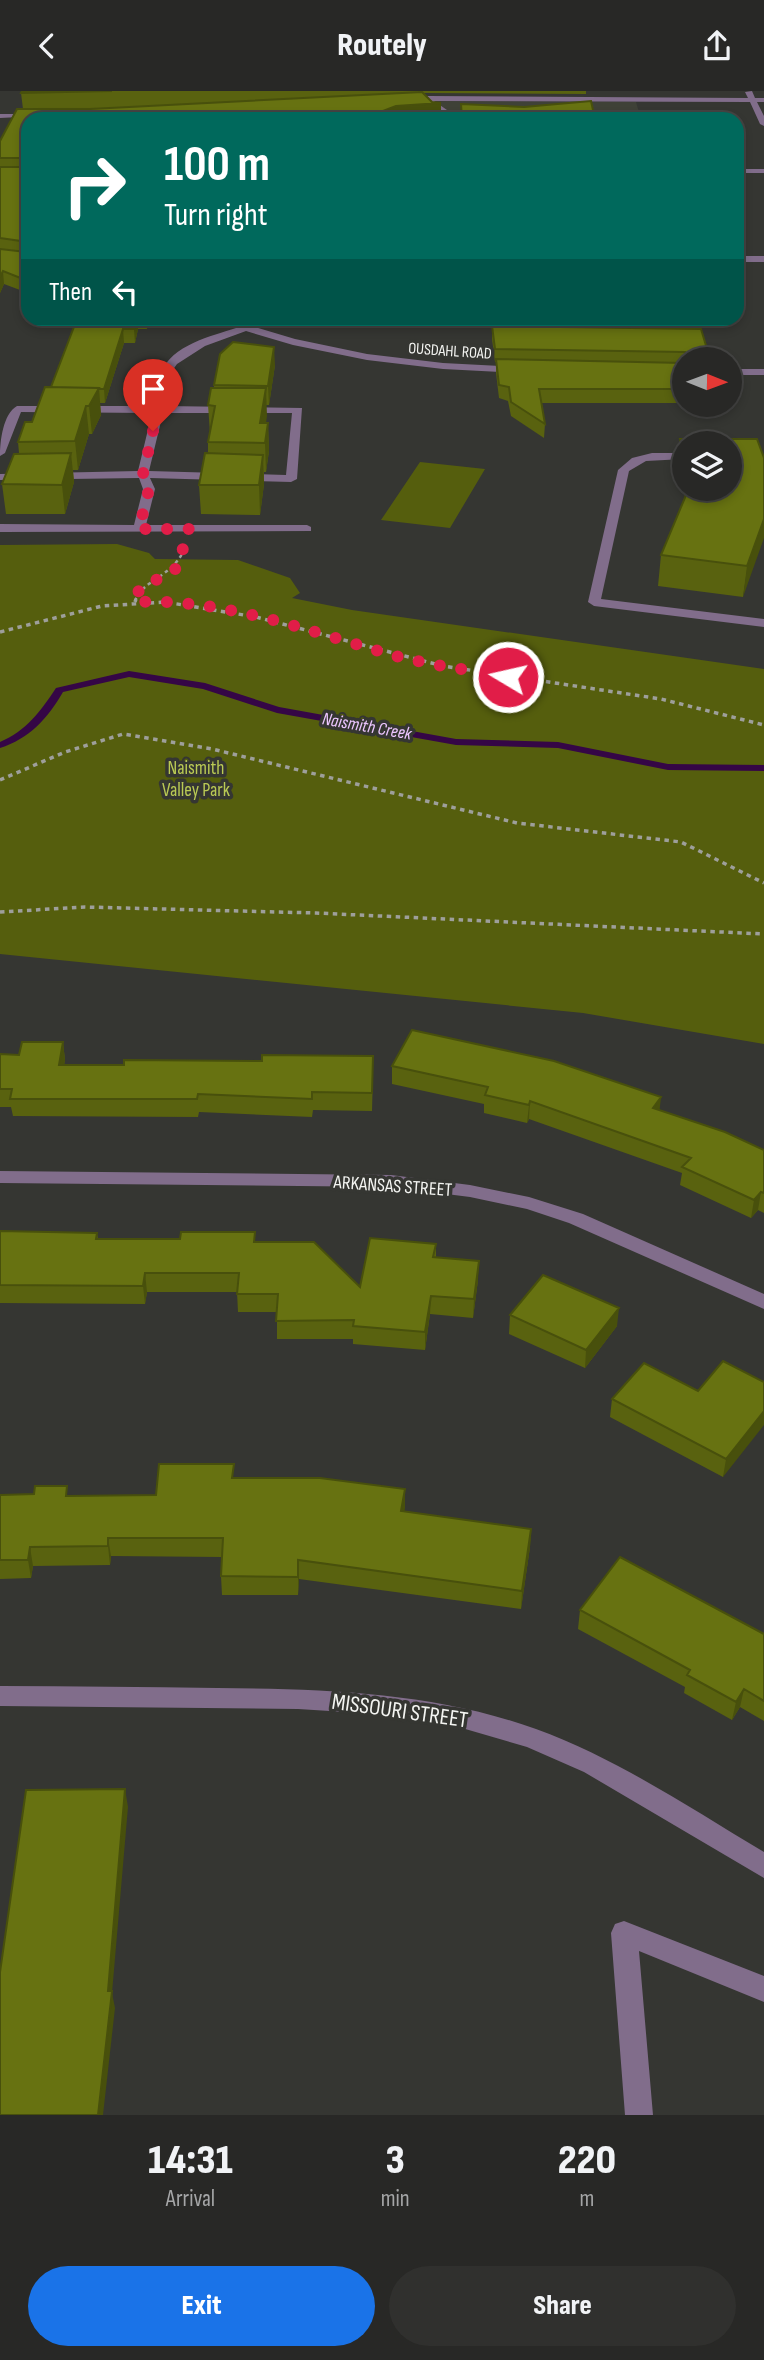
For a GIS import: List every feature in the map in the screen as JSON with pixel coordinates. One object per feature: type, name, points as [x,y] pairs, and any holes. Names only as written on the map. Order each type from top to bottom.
[{"type":"street","points":[[748,91],[764,124]]},
{"type":"street","points":[[428,98],[435,108],[443,111],[466,112]]},
{"type":"street","points":[[394,99],[764,100]]},
{"type":"street","points":[[596,109],[618,99]]},
{"type":"street","points":[[0,116],[21,116]]},
{"type":"street","points":[[744,171],[764,171]]},
{"type":"street","points":[[744,259],[764,259]]},
{"type":"street","name":"OUSDAHL ROAD","points":[[239,326],[327,350],[373,358],[458,367],[527,370]]},
{"type":"street","points":[[139,529],[149,489],[143,474],[167,371],[173,361],[200,344],[245,328]]},
{"type":"street","points":[[742,372],[764,372]]},
{"type":"street","points":[[0,453],[17,409],[298,410],[291,479],[143,474],[102,477],[0,477]]},
{"type":"street","points":[[672,457],[638,459],[629,463],[624,470],[594,602],[764,623]]},
{"type":"street","points":[[0,528],[307,529]]},
{"type":"street","name":"ARKANSAS STREET","points":[[0,1177],[391,1181],[449,1187],[534,1205],[607,1230],[764,1302]]},
{"type":"street","name":"MISSOURI STREET","points":[[0,1696],[322,1699],[402,1706],[469,1718],[533,1738],[601,1769],[764,1866]]},
{"type":"street","points":[[639,2115],[624,1933],[764,1989]]},
{"type":"path","points":[[135,602],[139,590],[177,568],[189,529]]},
{"type":"path","points":[[0,632],[71,613],[135,602],[176,603],[256,617],[443,666],[661,699],[764,725]]},
{"type":"path","points":[[0,780],[65,752],[123,734],[212,749],[517,823],[681,842],[764,883]]},
{"type":"path","points":[[0,912],[85,907],[302,913],[764,934]]},
{"type":"shaded area","points":[[414,101],[636,102],[639,112],[414,112]]},
{"type":"green space","points":[[420,462],[485,469],[450,528],[381,520]]},
{"type":"green space","name":"Naismith Valley Park","points":[[117,544],[149,553],[155,559],[238,560],[290,578],[300,593],[292,598],[352,610],[764,669],[764,1044],[583,1013],[0,954],[0,545]]},
{"type":"building","points":[[22,91],[112,91],[21,93]]},
{"type":"building","points":[[422,92],[432,102],[441,103],[396,106],[380,112],[21,112],[21,158],[0,158],[0,141],[17,109],[90,109]]},
{"type":"building","points":[[591,101],[593,112],[462,112],[461,104],[524,107]]},
{"type":"building","points":[[0,167],[21,167],[21,241],[0,238]]},
{"type":"building","points":[[0,249],[21,251],[21,278],[3,271],[0,277]]},
{"type":"building","points":[[74,326],[135,326],[134,329],[123,329],[104,389],[51,387]]},
{"type":"building","points":[[492,326],[701,329],[706,347],[672,347],[672,352],[495,349]]},
{"type":"building","points":[[233,342],[274,347],[268,386],[214,385],[220,354]]},
{"type":"building","points":[[496,359],[672,363],[672,389],[539,389],[545,424],[511,402],[509,387],[499,385]]},
{"type":"building","points":[[45,387],[99,388],[89,406],[86,406],[75,441],[18,442],[25,422],[32,422]]},
{"type":"building","points":[[211,388],[266,388],[260,423],[268,423],[265,443],[208,442],[215,406],[208,405]]},
{"type":"building","points":[[742,439],[757,439],[764,458],[764,519],[747,566],[661,555],[684,501],[742,501]]},
{"type":"building","points":[[71,453],[62,485],[2,484],[14,454]]},
{"type":"building","points":[[205,453],[263,455],[259,485],[199,485]]},
{"type":"building","points":[[412,1030],[554,1061],[661,1097],[653,1108],[725,1132],[764,1150],[764,1193],[761,1192],[754,1200],[682,1167],[691,1158],[530,1101],[529,1105],[485,1095],[488,1087],[392,1066]]},
{"type":"building","points":[[22,1042],[63,1042],[59,1065],[124,1065],[124,1060],[262,1061],[262,1055],[373,1056],[372,1093],[312,1092],[312,1099],[198,1094],[197,1099],[10,1099],[12,1089],[0,1089],[0,1054],[19,1055]]},
{"type":"building","points":[[0,1231],[97,1233],[96,1239],[180,1239],[181,1232],[255,1232],[254,1242],[314,1242],[360,1287],[370,1238],[436,1244],[433,1257],[479,1261],[474,1299],[431,1296],[425,1332],[353,1326],[354,1320],[276,1321],[278,1294],[237,1294],[239,1273],[145,1273],[143,1286],[0,1285]]},
{"type":"building","points":[[543,1275],[619,1308],[586,1350],[510,1315]]},
{"type":"building","points":[[723,1361],[764,1382],[764,1411],[726,1459],[612,1399],[644,1363],[698,1391]]},
{"type":"building","points":[[159,1464],[234,1464],[232,1478],[320,1478],[405,1489],[401,1511],[531,1529],[522,1591],[298,1560],[298,1577],[221,1576],[223,1538],[108,1538],[108,1546],[30,1547],[28,1560],[0,1560],[0,1495],[34,1494],[35,1486],[67,1486],[66,1496],[156,1495]]},
{"type":"building","points":[[620,1557],[764,1634],[764,1701],[744,1689],[736,1702],[687,1675],[690,1670],[580,1610]]},
{"type":"building","points":[[125,1789],[108,1991],[112,1991],[98,2115],[0,2115],[0,1972],[26,1790]]},
{"type":"waterway","name":"Naismith Creek","points":[[0,745],[19,736],[35,723],[59,690],[129,674],[205,686],[277,710],[456,742],[558,745],[668,767],[764,768]]},
{"type":"route","points":[[153,431],[143,474],[149,489],[139,529],[189,529],[177,568],[139,590],[135,595],[135,602],[165,602],[256,617],[394,655],[508,677]]}]
